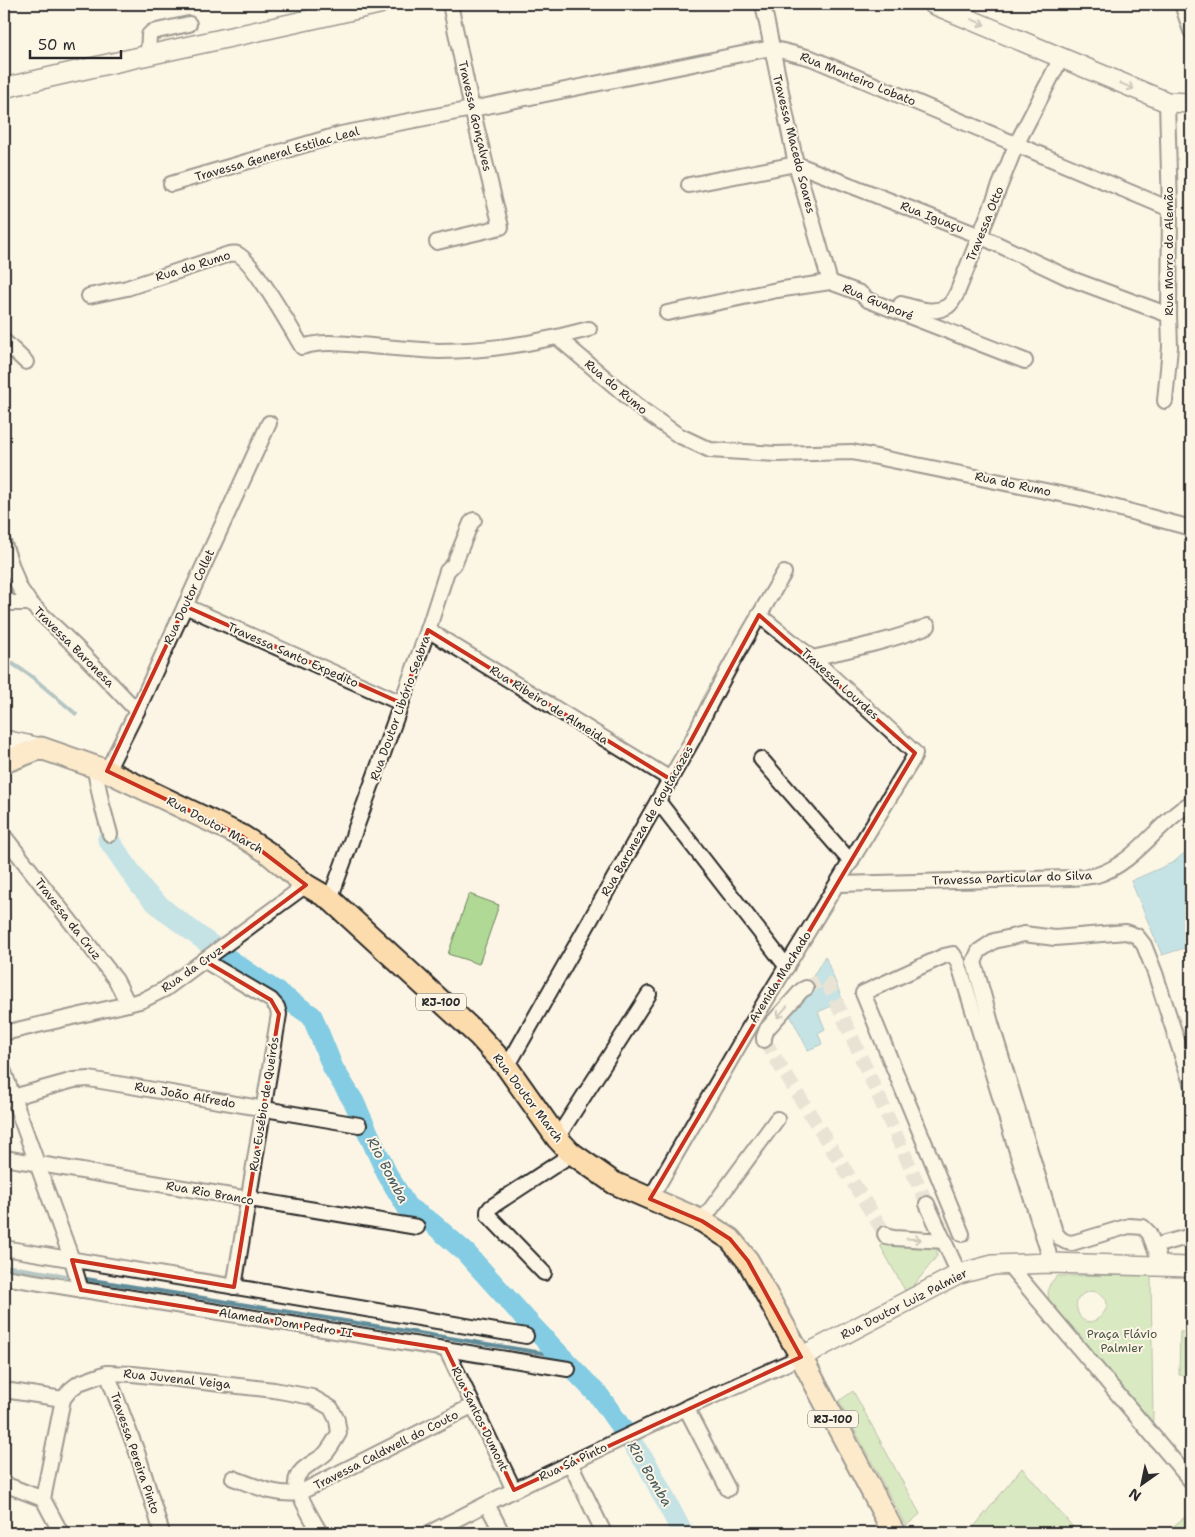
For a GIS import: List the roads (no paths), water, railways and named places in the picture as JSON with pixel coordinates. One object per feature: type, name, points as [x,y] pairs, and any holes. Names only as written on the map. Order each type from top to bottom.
[{"type":"main road","points":[[4,88],[148,54],[272,29],[379,4]]},
{"type":"main road","points":[[933,4],[1167,102],[1191,103]]},
{"type":"main road","name":"Rua Doutor March","points":[[4,740],[41,748],[100,768],[242,836],[268,852],[306,885],[330,899],[479,1036],[506,1067],[557,1138],[572,1154],[614,1183],[702,1221],[730,1239],[748,1261],[801,1356],[894,1533]]},
{"type":"main road","points":[[4,762],[41,748]]},
{"type":"main road","name":"Rua Doutor Luiz Palmier","points":[[801,1356],[959,1274],[986,1266],[1050,1263],[1191,1267]]},
{"type":"street","name":"Travessa Gonçalves","points":[[437,242],[501,227],[472,110],[450,4]]},
{"type":"street","name":"Travessa Macedo Soares","points":[[763,4],[796,164],[830,282]]},
{"type":"street","points":[[1182,4],[1191,31]]},
{"type":"street","points":[[148,54],[149,35],[152,32],[189,24]]},
{"type":"street","name":"Rua Monteiro Lobato","points":[[472,110],[771,48],[811,58],[1016,146],[1170,209]]},
{"type":"street","name":"Travessa Otto","points":[[860,293],[870,293],[916,308],[929,310],[939,310],[949,306],[957,293],[1016,146],[1061,58]]},
{"type":"street","name":"Rua Morro do Alemão","points":[[1165,401],[1170,347],[1170,209],[1167,102]]},
{"type":"street","name":"Travessa General Estilac Leal","points":[[171,184],[341,134],[472,110]]},
{"type":"street","points":[[689,185],[796,164]]},
{"type":"street","name":"Rua Iguaçu","points":[[796,164],[980,236],[1069,278],[1169,315]]},
{"type":"street","name":"Rua do Rumo","points":[[89,296],[127,288],[236,253],[244,258],[256,274],[302,347],[323,342],[438,351],[496,348],[557,337],[644,411],[678,435],[710,450],[776,454],[852,452],[1080,498],[1191,528]]},
{"type":"street","name":"Rua Guaporé","points":[[667,313],[777,290],[830,282],[860,293],[868,300],[1025,361]]},
{"type":"street","points":[[557,337],[589,329]]},
{"type":"street","points":[[4,341],[26,362]]},
{"type":"street","name":"Rua Doutor Collet","points":[[100,768],[136,711],[269,423]]},
{"type":"street","name":"Rua Doutor Libório Seabra","points":[[330,899],[428,630],[447,571],[454,564],[474,520]]},
{"type":"street","points":[[4,544],[19,587],[30,603]]},
{"type":"street","name":"Rua Baroneza de Goytacazes","points":[[506,1067],[693,740],[724,678],[784,573]]},
{"type":"street","name":"Travessa Baronesa","points":[[4,599],[12,603],[30,603],[76,646],[136,711]]},
{"type":"street","name":"Travessa Santo Expedito","points":[[185,606],[401,703]]},
{"type":"street","name":"Travessa Lourdes","points":[[759,615],[812,658],[915,753],[914,758]]},
{"type":"street","points":[[812,658],[874,644],[928,626]]},
{"type":"street","name":"Rua Ribeiro de Almeida","points":[[428,630],[670,779]]},
{"type":"street","name":"Avenida Machado","points":[[650,1199],[746,1033],[914,758]]},
{"type":"street","points":[[761,759],[851,862]]},
{"type":"street","points":[[100,768],[102,805],[110,834]]},
{"type":"street","points":[[658,801],[787,967]]},
{"type":"street","name":"Travessa Particular do Silva","points":[[838,884],[1071,878],[1098,875],[1124,862],[1169,819],[1191,803]]},
{"type":"street","name":"Travessa da Cruz","points":[[4,836],[116,980],[128,1004]]},
{"type":"street","name":"Rua da Cruz","points":[[4,1033],[144,1000],[166,989],[306,885]]},
{"type":"street","points":[[1162,1266],[1148,1233],[1143,1227],[1129,1226],[1072,1243],[1060,1240],[1055,1232],[974,962],[979,951],[994,941],[1024,934],[1056,938],[1126,932],[1137,936],[1144,945],[1155,973],[1191,1083]]},
{"type":"street","name":"Rua Eusébio de Queirós","points":[[215,953],[271,1000],[277,1007],[279,1014],[234,1287]]},
{"type":"street","points":[[962,1234],[863,993],[952,954],[958,962],[1048,1251],[1050,1263]]},
{"type":"street","points":[[764,1040],[767,1029],[802,990],[806,988]]},
{"type":"street","points":[[557,1138],[649,994]]},
{"type":"street","points":[[4,1072],[80,1287]]},
{"type":"street","name":"Rua João Alfredo","points":[[13,1097],[81,1078],[359,1125]]},
{"type":"street","points":[[702,1221],[777,1119]]},
{"type":"street","points":[[544,1273],[488,1215],[488,1211],[491,1206],[572,1154]]},
{"type":"street","name":"Rua Rio Branco","points":[[4,1158],[417,1228]]},
{"type":"street","points":[[927,1204],[959,1274]]},
{"type":"street","points":[[885,1234],[894,1238],[945,1241]]},
{"type":"street","points":[[1154,1246],[1191,1236]]},
{"type":"street","points":[[4,1248],[73,1265],[234,1287],[526,1336]]},
{"type":"street","points":[[1008,1264],[1191,1481]]},
{"type":"street","name":"Alameda Dom Pedro II","points":[[4,1277],[80,1287],[568,1369]]},
{"type":"street","name":"Rua Santos Dumont","points":[[446,1349],[514,1490]]},
{"type":"street","name":"Rua Sá Pinto","points":[[429,1533],[570,1463],[801,1356]]},
{"type":"street","name":"Rua Juvenal Veiga","points":[[64,1399],[70,1390],[79,1383],[107,1374],[133,1374],[246,1386],[312,1397],[331,1408],[337,1420],[339,1433],[325,1454],[299,1474],[296,1483],[299,1493]]},
{"type":"street","name":"Travessa Pereira Pinto","points":[[107,1374],[138,1455],[162,1533]]},
{"type":"street","points":[[4,1390],[64,1399],[43,1499],[61,1533]]},
{"type":"street","name":"Travessa Caldwell do Couto","points":[[299,1493],[472,1406]]},
{"type":"street","points":[[686,1408],[728,1488]]},
{"type":"street","points":[[570,1463],[604,1533]]},
{"type":"street","points":[[233,1478],[273,1492],[299,1493],[320,1533]]},
{"type":"street","points":[[4,1484],[43,1499]]},
{"type":"street","points":[[487,1504],[502,1533]]},
{"type":"water","points":[[1191,847],[1191,946],[1162,955],[1131,881],[1174,862]]},
{"type":"water","points":[[825,956],[843,1001],[818,1012],[825,1029],[818,1033],[822,1044],[808,1050],[790,1015]]},
{"type":"waterway","name":"Rio Bomba","points":[[4,658],[31,676],[76,714]]},
{"type":"waterway","name":"Rio Bomba","points":[[108,839],[141,887],[168,913],[224,956],[312,1016],[333,1068],[354,1102],[387,1174],[407,1207],[432,1223],[466,1253],[600,1397],[648,1466],[682,1532],[685,1533]]},
{"type":"waterway","points":[[4,1266],[73,1277]]},
{"type":"waterway","points":[[80,1278],[561,1356]]},
{"type":"tunnel","points":[[806,988],[821,980],[828,984],[927,1204]]},
{"type":"tunnel","points":[[764,1040],[885,1234]]},
{"type":"park label","name":"Praça Flávio Palmier","points":[[1122,1341]]}]
